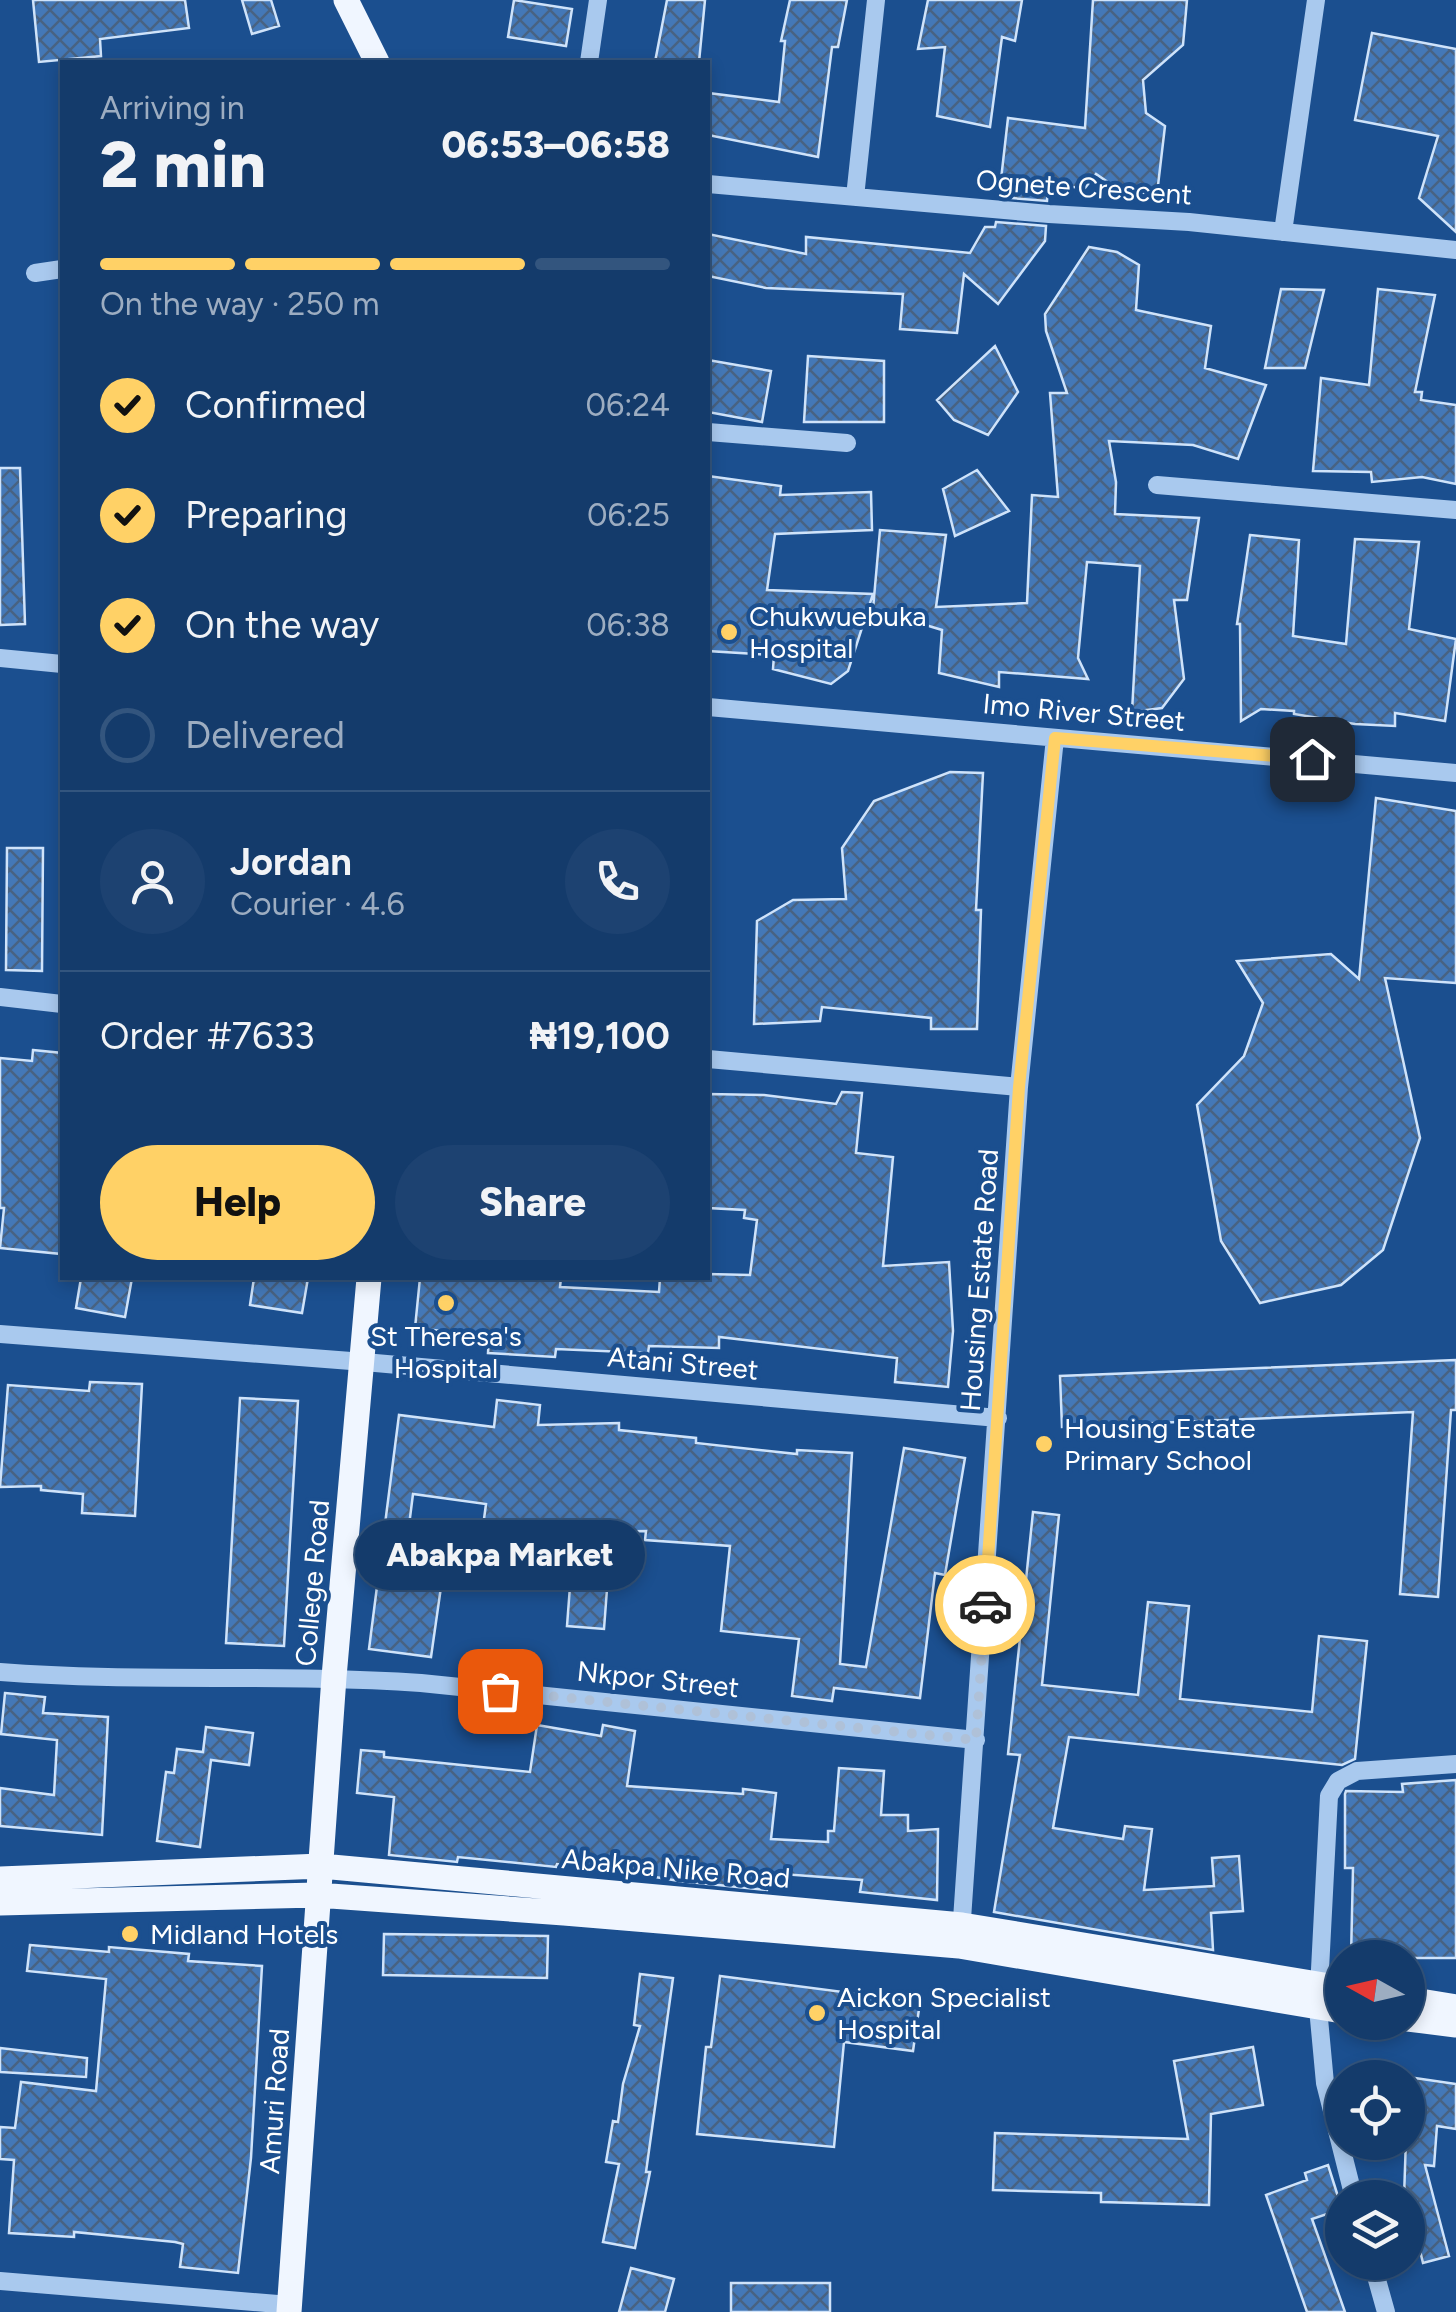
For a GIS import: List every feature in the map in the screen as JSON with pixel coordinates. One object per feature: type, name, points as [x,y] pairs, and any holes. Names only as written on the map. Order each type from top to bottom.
[{"type":"main road","points":[[346,0],[376,60]]},
{"type":"main road","name":"College Road","points":[[318,1894],[370,1280]]},
{"type":"main road","name":"Abakpa Nike Road","points":[[0,1878],[321,1866],[960,1935],[1325,1997]]},
{"type":"main road","name":"Abakpa Nike Road","points":[[0,1902],[318,1894],[960,1935]]},
{"type":"main road","name":"Amuri Road","points":[[290,2308],[318,1894]]},
{"type":"main road","points":[[1425,2002],[1456,2007]]},
{"type":"main road","points":[[1425,2021],[1456,2024]]},
{"type":"street","points":[[589,60],[598,0]]},
{"type":"street","points":[[855,197],[876,0]]},
{"type":"street","points":[[1282,232],[1316,0]]},
{"type":"street","name":"Ognete Crescent","points":[[710,184],[1188,222],[1456,250]]},
{"type":"street","points":[[36,273],[60,269]]},
{"type":"street","points":[[710,432],[848,443]]},
{"type":"street","points":[[1157,485],[1456,510]]},
{"type":"street","points":[[0,658],[60,664]]},
{"type":"street","name":"Imo River Street","points":[[710,707],[1456,773]]},
{"type":"street","name":"Housing Estate Road","points":[[960,1935],[1019,1087],[1055,738]]},
{"type":"street","points":[[0,997],[60,1004]]},
{"type":"street","points":[[710,1060],[1019,1087]]},
{"type":"street","name":"Atani Street","points":[[0,1334],[998,1418]]},
{"type":"street","name":"Nkpor Street","points":[[0,1672],[64,1677],[334,1677],[421,1682],[976,1740]]},
{"type":"street","points":[[1329,1940],[1328,1796],[1338,1780],[1356,1771],[1456,1764]]},
{"type":"street","points":[[1327,2040],[1324,2083],[1349,2180]]},
{"type":"street","points":[[0,2280],[290,2308]]},
{"type":"street","points":[[1377,2280],[1386,2312]]},
{"type":"building","points":[[33,0],[185,0],[189,28],[100,39],[101,56],[39,62]]},
{"type":"building","points":[[242,0],[271,0],[279,26],[252,34]]},
{"type":"building","points":[[514,0],[572,9],[566,46],[508,37]]},
{"type":"building","points":[[667,0],[705,0],[699,60],[655,60]]},
{"type":"building","points":[[790,0],[847,0],[838,47],[832,47],[818,157],[710,135],[710,93],[779,102],[785,41],[781,41]]},
{"type":"building","points":[[928,0],[1022,0],[1015,41],[1002,37],[990,127],[937,116],[945,47],[918,49]]},
{"type":"building","points":[[1093,0],[1187,0],[1183,45],[1143,80],[1146,113],[1165,126],[1157,194],[1121,191],[1096,174],[1085,188],[1048,185],[1047,201],[999,197],[1008,118],[1085,128]]},
{"type":"building","points":[[1372,33],[1456,49],[1456,232],[1419,198],[1438,136],[1355,120]]},
{"type":"building","points":[[996,222],[1046,226],[1045,241],[998,304],[964,274],[957,333],[900,329],[903,294],[766,288],[710,276],[710,234],[806,254],[806,237],[970,253],[985,227],[995,227]]},
{"type":"building","points":[[1089,247],[1117,252],[1139,265],[1136,310],[1211,326],[1205,368],[1266,385],[1238,459],[1193,445],[1109,441],[1116,482],[1115,514],[1199,518],[1187,600],[1174,600],[1184,679],[1162,708],[1132,712],[1140,566],[1087,562],[1078,658],[1088,679],[999,672],[999,687],[939,673],[942,630],[873,609],[880,530],[946,535],[936,607],[1027,603],[1032,495],[1058,497],[1050,393],[1067,393],[1046,331],[1045,314]]},
{"type":"building","points":[[1281,289],[1324,290],[1305,368],[1265,368]]},
{"type":"building","points":[[1378,289],[1435,295],[1415,392],[1422,392],[1421,400],[1456,405],[1456,484],[1422,477],[1372,482],[1371,472],[1313,471],[1321,378],[1369,385]]},
{"type":"building","points":[[995,346],[1018,392],[988,435],[954,420],[937,400]]},
{"type":"building","points":[[808,356],[884,361],[884,422],[804,422]]},
{"type":"building","points":[[710,360],[771,371],[762,422],[710,412]]},
{"type":"building","points":[[0,468],[20,468],[25,624],[0,625]]},
{"type":"building","points":[[977,470],[1009,511],[955,536],[943,489]]},
{"type":"building","points":[[710,476],[781,486],[780,495],[871,492],[872,530],[775,534],[767,590],[873,594],[848,671],[831,684],[773,669],[774,655],[710,651]]},
{"type":"building","points":[[1250,535],[1299,540],[1293,636],[1346,644],[1355,539],[1419,542],[1409,629],[1456,639],[1445,721],[1395,713],[1395,726],[1355,724],[1294,711],[1261,709],[1241,721],[1237,624]]},
{"type":"building","points":[[950,772],[983,773],[976,910],[981,910],[977,1029],[931,1029],[931,1018],[822,1007],[820,1021],[754,1024],[757,921],[793,900],[846,899],[842,848],[874,801]]},
{"type":"building","points":[[1376,798],[1456,811],[1456,983],[1385,978],[1420,1138],[1383,1250],[1341,1285],[1260,1303],[1221,1241],[1197,1105],[1244,1056],[1263,1003],[1237,961],[1331,954],[1359,979]]},
{"type":"building","points":[[7,848],[43,848],[42,971],[6,970]]},
{"type":"building","points":[[33,1050],[60,1053],[60,1254],[0,1248],[4,1208],[0,1208],[0,1058],[32,1061]]},
{"type":"building","points":[[842,1092],[862,1093],[856,1153],[893,1157],[883,1266],[949,1262],[953,1331],[948,1387],[895,1382],[897,1358],[719,1337],[719,1348],[649,1346],[648,1353],[556,1349],[555,1357],[488,1353],[489,1336],[415,1328],[420,1280],[561,1280],[560,1287],[659,1292],[660,1280],[710,1280],[710,1274],[750,1275],[757,1220],[744,1218],[745,1210],[710,1208],[710,1094],[764,1095],[836,1104]]},
{"type":"building","points":[[81,1280],[132,1280],[125,1317],[76,1308]]},
{"type":"building","points":[[254,1280],[308,1280],[302,1313],[250,1305]]},
{"type":"building","points":[[1456,1360],[1456,1410],[1451,1410],[1438,1597],[1400,1594],[1413,1412],[1062,1427],[1060,1376]]},
{"type":"building","points":[[90,1382],[142,1384],[135,1516],[82,1513],[83,1494],[41,1490],[41,1486],[0,1487],[8,1385],[89,1391]]},
{"type":"building","points":[[240,1398],[298,1401],[284,1646],[226,1643]]},
{"type":"building","points":[[497,1400],[540,1405],[538,1425],[619,1423],[619,1430],[696,1438],[696,1443],[797,1454],[797,1450],[852,1453],[840,1664],[866,1667],[904,1448],[965,1458],[945,1575],[935,1573],[920,1698],[834,1688],[832,1701],[792,1696],[799,1639],[721,1631],[730,1546],[645,1540],[646,1531],[482,1534],[486,1504],[413,1494],[402,1581],[441,1587],[431,1657],[369,1649],[399,1415],[494,1427]]},
{"type":"building","points":[[1033,1512],[1059,1515],[1042,1685],[1138,1695],[1148,1602],[1189,1606],[1180,1699],[1312,1712],[1319,1636],[1367,1641],[1355,1759],[1342,1765],[1069,1737],[1053,1828],[1123,1839],[1125,1826],[1152,1829],[1144,1890],[1214,1886],[1212,1858],[1239,1856],[1243,1911],[1211,1913],[1213,1950],[994,1912],[1020,1755],[1008,1754]]},
{"type":"building","points":[[571,1573],[608,1576],[604,1629],[567,1626]]},
{"type":"building","points":[[5,1693],[45,1697],[43,1713],[108,1717],[102,1835],[0,1826],[0,1788],[54,1795],[57,1740],[1,1734]]},
{"type":"building","points":[[537,1725],[601,1736],[603,1725],[635,1731],[627,1786],[776,1793],[771,1839],[828,1842],[828,1831],[834,1831],[839,1768],[884,1771],[881,1815],[908,1815],[908,1831],[938,1829],[937,1900],[860,1892],[862,1880],[769,1873],[767,1890],[679,1881],[643,1875],[644,1870],[596,1865],[556,1867],[389,1855],[394,1797],[357,1793],[361,1750],[384,1752],[384,1757],[530,1772]]},
{"type":"building","points":[[206,1727],[253,1733],[249,1765],[211,1760],[200,1847],[157,1841],[166,1772],[174,1773],[177,1749],[203,1752]]},
{"type":"building","points":[[1456,1780],[1456,1958],[1425,1958],[1425,1940],[1351,1940],[1353,1868],[1345,1868],[1345,1794],[1403,1792],[1402,1784]]},
{"type":"building","points":[[384,1934],[548,1936],[547,1978],[383,1975]]},
{"type":"building","points":[[30,1945],[189,1954],[188,1961],[262,1966],[251,2158],[238,2273],[180,2267],[183,2244],[175,2242],[74,2232],[74,2237],[9,2233],[14,2160],[0,2159],[0,2127],[15,2128],[21,2082],[96,2091],[106,1979],[27,1971]]},
{"type":"building","points":[[640,1974],[673,1978],[646,2172],[650,2172],[635,2248],[603,2242],[619,2164],[606,2162],[613,2121],[618,2122],[623,2084],[640,2026],[634,2025]]},
{"type":"building","points":[[720,1976],[920,2002],[913,2051],[844,2042],[834,2147],[697,2134],[706,2047],[711,2047]]},
{"type":"building","points":[[1253,2047],[1263,2105],[1211,2114],[1209,2205],[1101,2202],[1101,2193],[993,2190],[995,2133],[1188,2139],[1174,2061]]},
{"type":"building","points":[[0,2048],[87,2058],[86,2077],[0,2072]]},
{"type":"building","points":[[1425,2079],[1456,2084],[1456,2129],[1437,2126],[1434,2166],[1425,2165],[1449,2256],[1425,2262],[1425,2180],[1405,2180],[1405,2160],[1425,2160]]},
{"type":"building","points":[[1328,2165],[1333,2180],[1325,2180],[1325,2215],[1312,2219],[1325,2256],[1325,2280],[1334,2280],[1345,2312],[1307,2312],[1266,2195],[1307,2180],[1305,2173]]},
{"type":"building","points":[[631,2268],[674,2279],[665,2312],[619,2312]]},
{"type":"building","points":[[731,2283],[830,2283],[830,2312],[731,2312]]},
{"type":"way so far","points":[[500,1691],[976,1740],[985,1605]]},
{"type":"place","name":"Chukwuebuka Hospital","points":[[729,632]]},
{"type":"place","name":"St Theresa's Hospital","points":[[446,1303]]},
{"type":"place","name":"Housing Estate Primary School","points":[[1044,1444]]},
{"type":"place","name":"Abakpa Market","points":[[500,1691]]},
{"type":"place","name":"Midland Hotels","points":[[130,1934]]},
{"type":"place","name":"Aickon Specialist Hospital","points":[[817,2013]]},
{"type":"route","points":[[985,1605],[1019,1087],[1055,738],[1312,759]]}]
